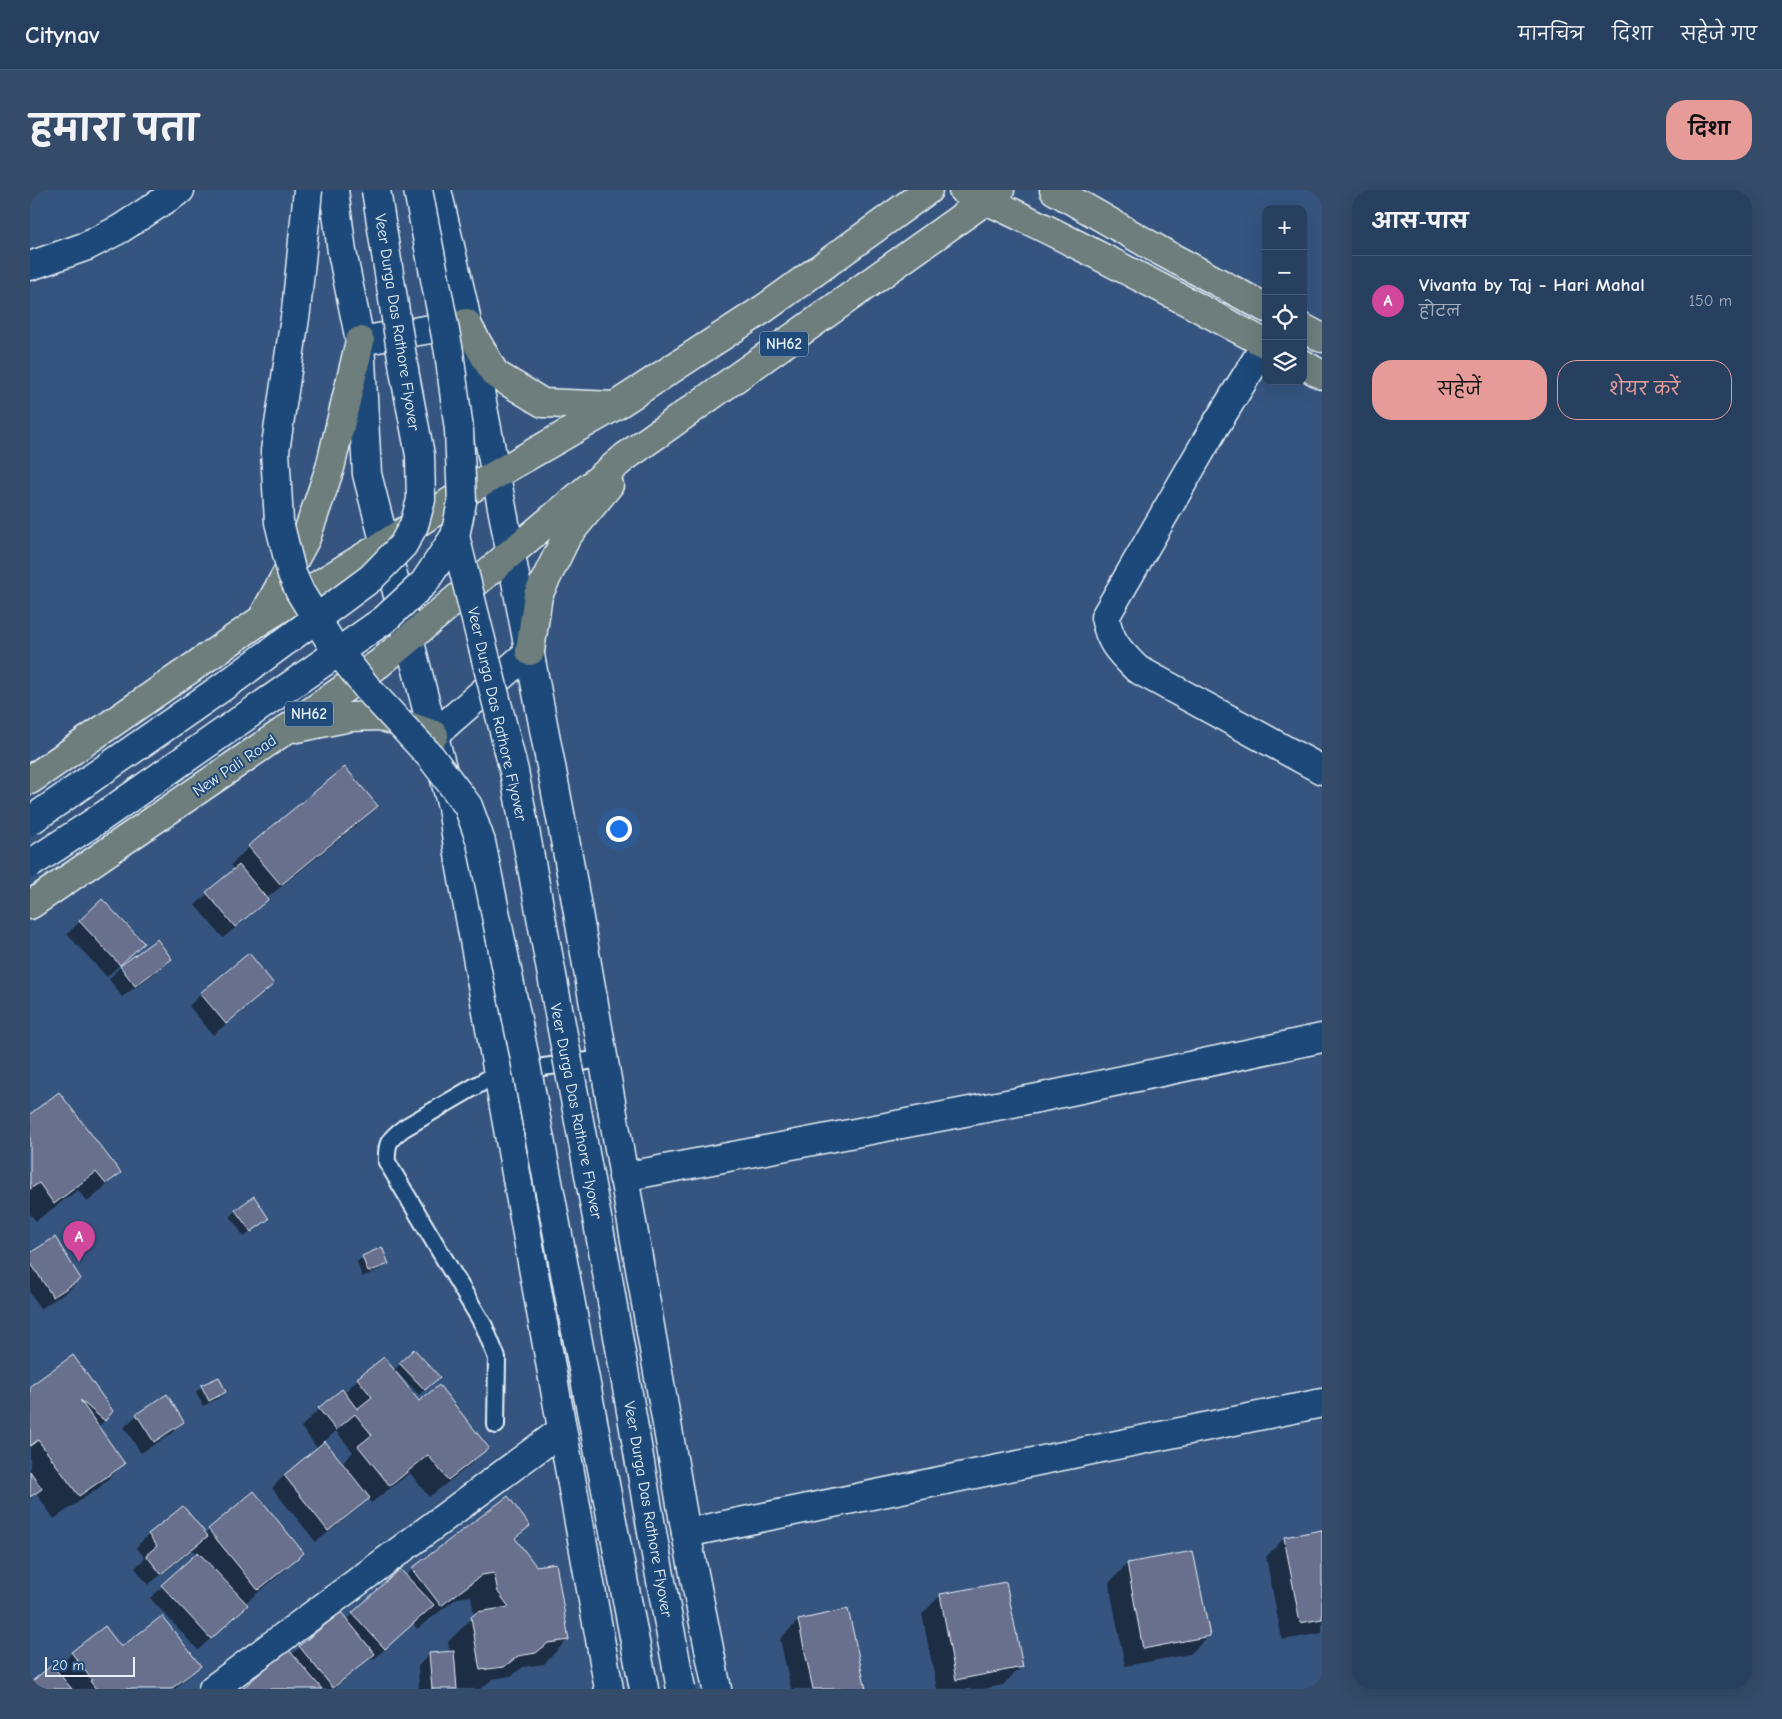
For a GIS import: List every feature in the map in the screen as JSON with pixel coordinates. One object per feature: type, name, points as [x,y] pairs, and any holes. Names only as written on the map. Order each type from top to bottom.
[{"type":"highway","name":"NH62","points":[[30,780],[261,620],[467,491],[615,406],[765,308],[928,190]]},
{"type":"highway","points":[[1054,190],[1170,257],[1262,306]]},
{"type":"highway","name":"NH62","points":[[636,449],[983,193],[1262,342]]},
{"type":"highway","points":[[466,323],[495,374],[543,403],[615,406]]},
{"type":"highway","points":[[1307,330],[1322,338]]},
{"type":"highway","points":[[261,620],[306,538],[330,468],[360,341]]},
{"type":"highway","points":[[1307,366],[1322,375]]},
{"type":"highway","points":[[530,652],[538,595],[567,536],[636,449]]},
{"type":"highway","name":"New Pali Road","points":[[30,905],[380,663],[512,553],[570,501],[636,449]]},
{"type":"highway","points":[[287,729],[350,717],[380,716],[434,735]]},
{"type":"street","points":[[30,266],[87,246],[120,229],[180,190]]},
{"type":"street","points":[[308,190],[296,311],[275,451],[279,522],[292,574],[330,641],[368,689],[431,757],[468,806],[481,842],[527,1073],[644,1689]]},
{"type":"street","points":[[334,190],[342,252],[360,341],[367,474],[452,807],[461,868],[561,1431],[609,1689]]},
{"type":"street","name":"Veer Durga Das Rathore Flyover","points":[[30,821],[237,677],[371,578],[403,545],[414,525],[421,500],[420,455],[405,376],[376,190]]},
{"type":"street","name":"Veer Durga Das Rathore Flyover","points":[[30,864],[99,819],[384,620],[424,583],[455,536],[462,502],[459,430],[449,352],[418,190]]},
{"type":"street","points":[[437,190],[512,553],[569,861],[686,1533],[717,1689]]},
{"type":"street","points":[[360,341],[466,323]]},
{"type":"street","points":[[1262,350],[1214,428],[1105,617],[1108,632],[1119,652],[1137,669],[1322,770]]},
{"type":"street","name":"Veer Durga Das Rathore Flyover","points":[[455,536],[514,771],[605,1261],[681,1689]]},
{"type":"street","points":[[434,735],[530,652]]},
{"type":"street","points":[[623,1177],[1038,1098],[1322,1038]]},
{"type":"street","points":[[686,1533],[1322,1403]]},
{"type":"street","points":[[212,1689],[561,1431]]},
{"type":"lane","points":[[496,1425],[497,1358],[484,1326],[470,1301],[387,1162],[386,1146],[393,1136],[404,1128],[498,1073],[603,1059]]},
{"type":"building","points":[[345,767],[378,806],[281,885],[248,846]]},
{"type":"building","points":[[239,865],[268,900],[235,927],[206,892]]},
{"type":"building","points":[[102,899],[144,943],[120,965],[79,921]]},
{"type":"building","points":[[157,939],[172,959],[135,986],[120,966]]},
{"type":"building","points":[[249,953],[274,984],[226,1024],[200,993]]},
{"type":"building","points":[[59,1092],[121,1173],[106,1184],[96,1172],[54,1204],[39,1183],[30,1189],[30,1114]]},
{"type":"building","points":[[254,1196],[269,1219],[251,1232],[235,1210]]},
{"type":"building","points":[[55,1237],[81,1279],[53,1297],[30,1262],[30,1253]]},
{"type":"building","points":[[382,1247],[389,1264],[368,1272],[362,1256]]},
{"type":"building","points":[[414,1349],[440,1377],[425,1390],[399,1363]]},
{"type":"building","points":[[73,1355],[113,1411],[105,1421],[80,1400],[125,1464],[79,1496],[38,1440],[30,1446],[30,1386]]},
{"type":"building","points":[[384,1357],[419,1401],[439,1385],[489,1448],[448,1480],[428,1455],[390,1486],[358,1446],[372,1435],[355,1414],[336,1430],[318,1408],[342,1389],[357,1409],[372,1397],[357,1378]]},
{"type":"building","points":[[219,1377],[226,1392],[209,1401],[201,1385]]},
{"type":"building","points":[[167,1394],[184,1422],[154,1442],[136,1414]]},
{"type":"building","points":[[325,1441],[370,1498],[328,1531],[284,1475]]},
{"type":"building","points":[[30,1471],[42,1489],[30,1497]]},
{"type":"building","points":[[254,1491],[304,1553],[258,1590],[208,1529]]},
{"type":"building","points":[[508,1496],[530,1526],[515,1538],[536,1566],[556,1563],[569,1640],[548,1643],[536,1653],[518,1656],[504,1667],[480,1670],[471,1617],[477,1612],[509,1607],[498,1592],[494,1573],[482,1575],[441,1606],[412,1568]]},
{"type":"building","points":[[183,1506],[208,1536],[161,1574],[146,1555],[157,1546],[148,1534]]},
{"type":"building","points":[[1322,1530],[1322,1619],[1300,1623],[1284,1537]]},
{"type":"building","points":[[1193,1551],[1210,1636],[1143,1649],[1127,1563]]},
{"type":"building","points":[[198,1552],[248,1605],[211,1639],[161,1585]]},
{"type":"building","points":[[400,1569],[434,1605],[385,1649],[352,1613]]},
{"type":"building","points":[[1006,1582],[1023,1667],[956,1680],[940,1594]]},
{"type":"building","points":[[848,1609],[866,1689],[813,1689],[798,1620]]},
{"type":"building","points":[[341,1612],[375,1654],[333,1688],[299,1646]]},
{"type":"building","points":[[162,1616],[201,1666],[171,1689],[96,1689],[90,1681],[92,1680],[71,1652],[105,1626],[121,1647]]},
{"type":"building","points":[[288,1649],[322,1689],[242,1689]]},
{"type":"building","points":[[454,1651],[457,1689],[432,1689],[429,1653]]},
{"type":"building","points":[[52,1665],[72,1689],[30,1689],[30,1683]]},
{"type":"place","name":"Vivanta by Taj - Hari Mahal","points":[[79,1262]]}]
